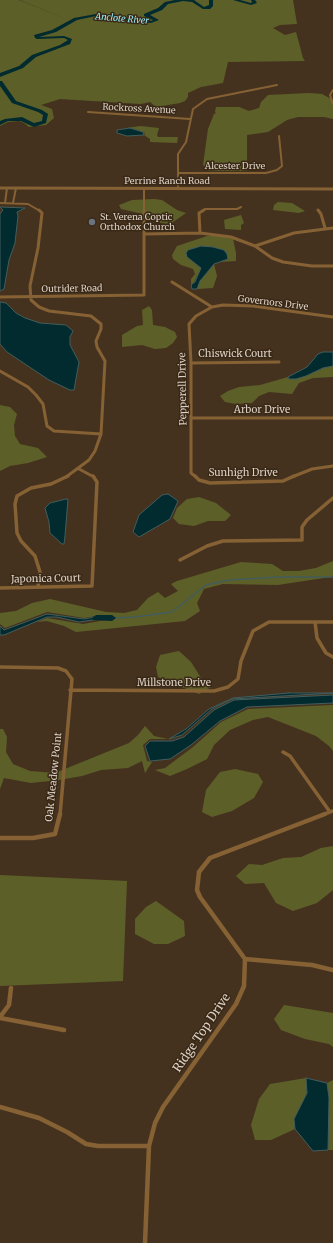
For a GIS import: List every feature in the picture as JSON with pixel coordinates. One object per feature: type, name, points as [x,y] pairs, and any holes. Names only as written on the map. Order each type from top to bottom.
[{"type":"street","points":[[178,188],[178,154],[186,142],[193,109],[207,100],[256,88],[277,85]]},
{"type":"street","points":[[333,90],[330,95],[333,104]]},
{"type":"street","name":"Rockross Avenue","points":[[88,112],[190,119]]},
{"type":"street","name":"Alcester Drive","points":[[179,173],[266,173],[277,170],[282,166],[279,136]]},
{"type":"street","name":"Perrine Ranch Road","points":[[0,188],[333,189]]},
{"type":"street","points":[[5,203],[7,188]]},
{"type":"street","points":[[11,203],[16,188]]},
{"type":"street","points":[[144,188],[145,234],[200,233],[231,237],[255,246],[272,258],[283,262],[312,266],[333,266]]},
{"type":"street","points":[[0,203],[11,203],[35,207],[40,210],[43,215],[36,260],[31,278],[30,297],[39,307],[60,313],[75,313],[91,316],[101,324],[101,329],[96,341],[97,347],[105,361],[101,434],[95,451],[89,460],[79,469],[62,480],[30,488],[17,496],[15,504],[17,533],[20,541],[35,556],[40,572],[38,587]]},
{"type":"street","points":[[200,233],[199,213],[205,209],[237,209],[241,207]]},
{"type":"street","points":[[318,210],[321,214],[325,228]]},
{"type":"street","points":[[255,246],[294,233],[333,228]]},
{"type":"street","name":"Outrider Road","points":[[0,297],[144,295],[145,234]]},
{"type":"street","points":[[172,282],[212,307]]},
{"type":"street","name":"Governors Drive","points":[[212,307],[236,305],[253,306],[333,317]]},
{"type":"street","name":"Pepperell Drive","points":[[199,480],[191,472],[192,418],[189,324],[196,316],[212,307]]},
{"type":"street","name":"Chiswick Court","points":[[191,363],[279,362]]},
{"type":"street","points":[[0,371],[28,387],[36,395],[43,404],[48,426],[54,431],[101,434]]},
{"type":"street","name":"Arbor Drive","points":[[192,418],[333,418]]},
{"type":"street","name":"Sunhigh Drive","points":[[199,480],[210,483],[283,481],[312,469],[333,466]]},
{"type":"street","name":"Japonica Court","points":[[0,588],[92,586],[97,482],[92,475],[79,469]]},
{"type":"street","points":[[180,560],[207,546],[224,541],[302,540],[302,527],[307,520],[333,498]]},
{"type":"street","name":"Millstone Drive","points":[[70,690],[214,691],[228,687],[238,679],[241,661],[253,630],[269,622],[333,622]]},
{"type":"street","points":[[315,622],[317,638],[326,653],[333,657]]},
{"type":"street","points":[[0,667],[58,668],[66,671],[72,679],[70,690]]},
{"type":"street","name":"Oak Meadow Point","points":[[0,838],[33,838],[54,834],[59,821],[70,690]]},
{"type":"street","points":[[283,752],[290,756],[332,811],[210,858],[199,872],[197,881],[200,898],[245,960],[312,965],[333,970]]},
{"type":"street","name":"Ridge Top Drive","points":[[145,1243],[149,1146],[154,1122],[236,1004],[244,986],[245,960]]},
{"type":"street","points":[[11,988],[9,1005],[0,1018],[64,1030]]},
{"type":"street","points":[[0,1107],[39,1118],[67,1132],[86,1144],[98,1146],[149,1146]]},
{"type":"shaded area","points":[[0,0],[19,0],[69,20],[20,0],[293,0],[297,24],[280,25],[273,28],[285,35],[296,32],[305,61],[228,62],[223,83],[201,87],[188,93],[188,97],[185,101],[180,103],[156,107],[150,102],[141,104],[60,99],[41,105],[52,109],[54,118],[46,125],[29,127],[19,121],[8,122],[0,126]]},
{"type":"shaded area","points":[[309,93],[322,94],[333,100],[333,119],[324,117],[298,117],[287,120],[268,132],[247,135],[247,170],[209,171],[203,165],[208,129],[214,114],[216,113],[216,107],[239,107],[249,111],[259,108],[261,102],[268,95]]},
{"type":"shaded area","points":[[140,126],[159,128],[157,135],[158,137],[178,137],[177,143],[150,142],[150,139],[144,135],[145,133],[127,128]]},
{"type":"shaded area","points":[[132,200],[162,200],[177,210],[186,213],[169,225],[148,219],[143,214],[121,209],[119,205]]},
{"type":"shaded area","points":[[278,202],[292,203],[305,211],[299,213],[273,210],[274,205]]},
{"type":"shaded area","points":[[241,215],[244,223],[241,225],[241,230],[225,229],[224,220]]},
{"type":"shaded area","points":[[216,235],[233,239],[236,261],[219,262],[228,259],[213,247],[197,248],[187,257],[201,268],[191,285],[191,279],[195,274],[193,269],[181,265],[173,259],[172,255],[177,246],[207,236]]},
{"type":"shaded area","points":[[214,264],[217,276],[213,288],[197,289],[200,281]]},
{"type":"shaded area","points":[[149,306],[152,310],[153,325],[165,327],[175,332],[177,337],[173,343],[166,348],[155,349],[142,345],[122,347],[122,335],[137,326],[143,325],[142,310]]},
{"type":"shaded area","points":[[333,366],[333,377],[313,378],[299,383],[292,394],[269,392],[259,396],[252,403],[236,404],[225,402],[220,396],[239,387],[260,385],[288,377],[289,379],[306,376],[323,368]]},
{"type":"shaded area","points":[[0,405],[10,407],[17,414],[14,425],[15,436],[20,444],[38,448],[47,457],[28,463],[10,466],[0,471]]},
{"type":"shaded area","points":[[199,497],[216,503],[231,515],[225,521],[208,521],[194,526],[179,524],[173,518],[177,508],[187,499]]},
{"type":"shaded area","points":[[333,561],[333,576],[330,577],[278,585],[223,584],[204,589],[197,603],[200,611],[185,621],[76,632],[64,626],[47,621],[37,622],[47,618],[83,624],[106,620],[108,618],[96,616],[84,618],[47,612],[5,628],[0,624],[0,613],[16,611],[32,603],[50,599],[106,612],[124,613],[137,610],[148,598],[158,592],[165,598],[178,591],[171,584],[177,581],[241,562],[272,564],[283,571],[299,571],[316,568]]},
{"type":"shaded area","points":[[179,651],[191,662],[203,681],[211,687],[199,694],[158,677],[156,667],[160,655]]},
{"type":"shaded area","points":[[333,705],[333,751],[316,736],[268,717],[253,720],[230,730],[214,745],[207,759],[187,769],[170,776],[155,770],[165,768],[193,747],[221,722],[248,709]]},
{"type":"shaded area","points":[[145,726],[154,736],[168,739],[150,739],[143,745],[147,761],[152,762],[145,773],[142,761],[128,768],[101,770],[82,776],[59,780],[31,783],[4,778],[0,789],[0,729],[3,729],[7,737],[6,752],[13,764],[30,771],[55,773],[129,743]]},
{"type":"shaded area","points":[[235,769],[258,774],[263,782],[254,798],[232,811],[212,817],[202,812],[206,790],[220,772]]},
{"type":"shaded area","points":[[333,846],[333,890],[317,903],[293,911],[276,903],[264,883],[245,884],[236,876],[249,864],[262,865],[283,858],[301,857],[321,848]]},
{"type":"shaded area","points":[[0,875],[127,881],[123,981],[0,986]]},
{"type":"shaded area","points":[[156,901],[184,921],[185,936],[168,944],[154,944],[135,934],[135,919],[146,907]]},
{"type":"shaded area","points":[[284,1005],[333,1013],[333,1047],[329,1044],[305,1039],[281,1030],[274,1019]]},
{"type":"shaded area","points":[[306,1078],[307,1093],[294,1119],[295,1129],[271,1140],[255,1140],[251,1125],[259,1099],[270,1084]]},
{"type":"shaded area","points":[[333,1080],[333,1150],[328,1150],[329,1098],[327,1083]]},
{"type":"water","points":[[130,128],[143,132],[144,135],[127,136],[117,133],[117,130]]},
{"type":"water","points":[[0,207],[25,208],[17,212],[18,216],[15,243],[9,260],[4,289],[0,291],[0,214],[3,210]]},
{"type":"water","points":[[201,246],[224,250],[228,259],[214,264],[200,281],[197,289],[192,289],[191,285],[195,282],[201,268],[187,257],[186,253],[188,250]]},
{"type":"water","points":[[0,302],[6,303],[16,313],[25,318],[40,323],[66,325],[73,331],[70,337],[70,345],[79,362],[74,390],[70,390],[49,380],[7,352],[0,344]]},
{"type":"water","points":[[323,352],[333,352],[333,366],[323,368],[296,379],[289,379],[288,377],[307,367],[318,354]]},
{"type":"water","points":[[168,494],[178,501],[170,519],[139,537],[133,532],[139,515],[162,495]]},
{"type":"water","points":[[68,499],[65,536],[64,544],[62,544],[50,533],[45,508],[50,503]]},
{"type":"water","points":[[47,614],[84,619],[95,617],[106,618],[79,622],[57,617],[47,617],[4,635],[0,635],[0,626],[4,630]]},
{"type":"water","points":[[289,693],[333,693],[232,699],[212,709],[182,735],[169,739],[186,729],[209,709],[233,698]]},
{"type":"water","points":[[333,695],[333,703],[247,707],[220,721],[191,745],[170,759],[150,761],[145,746],[150,741],[172,741],[184,737],[214,710],[234,700]]},
{"type":"water","points":[[306,1078],[327,1083],[329,1098],[328,1150],[313,1151],[295,1129],[294,1119],[307,1093]]},
{"type":"waterway","name":"Anclote River","points":[[0,76],[21,67],[34,56],[68,43],[70,39],[64,37],[37,38],[36,36],[54,31],[76,19],[96,15],[151,22],[157,20],[146,15],[160,9],[167,3],[182,0]]},
{"type":"waterway","name":"Anclote River","points":[[184,0],[193,1],[203,8],[208,8],[211,6],[211,0]]},
{"type":"waterway","name":"Anclote River","points":[[235,0],[251,4],[255,3],[253,0]]},
{"type":"waterway","name":"Anclote River","points":[[0,82],[14,102],[40,111],[46,115],[44,122],[34,125],[22,119],[7,120],[0,123]]},
{"type":"waterway","points":[[112,618],[135,617],[172,612],[206,585],[229,580],[279,577],[333,577]]},
{"type":"waterway","points":[[96,618],[112,618]]},
{"type":"place","name":"St. Verena Coptic Orthodox Church","points":[[92,222]]}]
